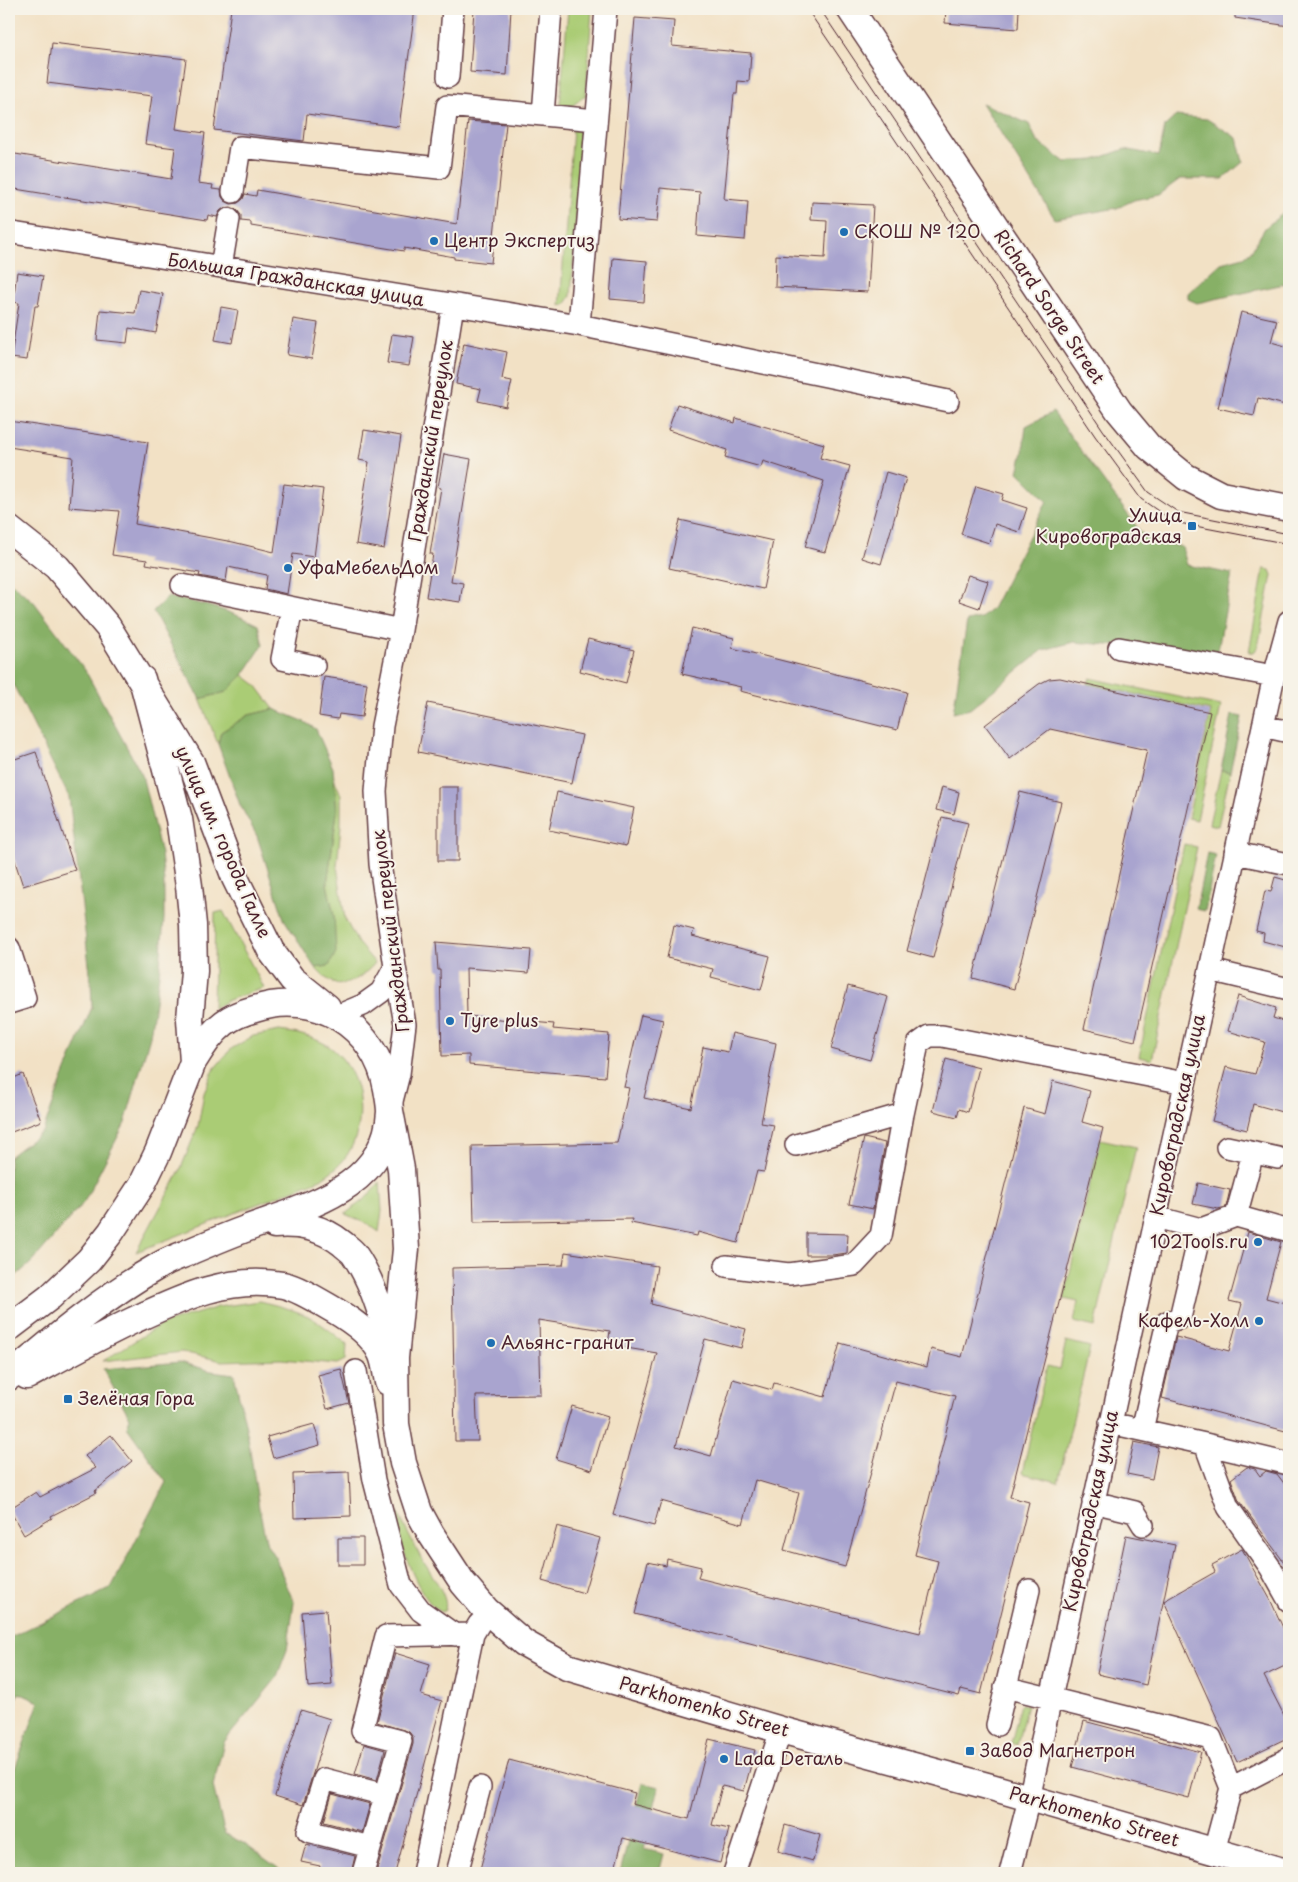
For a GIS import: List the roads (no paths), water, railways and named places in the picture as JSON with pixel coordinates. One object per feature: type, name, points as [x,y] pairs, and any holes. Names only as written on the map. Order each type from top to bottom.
[{"type":"main road","name":"Richard Sorge Street","points":[[850,9],[1119,412],[1149,447],[1186,477],[1221,495],[1289,508]]},
{"type":"main road","name":"улица им. города Галле","points":[[9,529],[57,567],[108,626],[191,762],[235,878],[271,951],[292,979],[337,1016]]},
{"type":"main road","name":"улица им. города Галле","points":[[9,1328],[50,1297],[89,1260],[112,1232],[142,1185],[158,1152],[193,1062],[190,1019],[194,971],[193,925],[189,886],[179,819],[142,679]]},
{"type":"main road","points":[[193,1062],[212,1034],[224,1023],[239,1014],[263,1006],[271,1004],[305,1004],[337,1016]]},
{"type":"main road","name":"Parkhomenko Street","points":[[337,1016],[354,1027],[371,1046],[382,1072],[401,1169],[406,1248],[395,1358],[396,1424],[403,1464],[419,1512],[459,1576],[486,1610],[524,1643],[567,1667],[781,1730],[991,1787],[1214,1851],[1278,1872]]},
{"type":"main road","points":[[9,1377],[71,1324],[125,1286],[161,1264],[249,1228],[292,1213],[346,1188],[356,1180],[379,1150],[385,1135],[390,1111]]},
{"type":"main road","name":"Parkhomenko Street","points":[[249,1228],[290,1224],[318,1228],[354,1252],[377,1300],[395,1358]]},
{"type":"main road","points":[[9,1386],[96,1338],[199,1291],[256,1282],[285,1286],[322,1303],[365,1332],[381,1353],[396,1424]]},
{"type":"street","points":[[448,77],[453,9]]},
{"type":"street","points":[[543,115],[551,9]]},
{"type":"street","points":[[579,326],[606,9]]},
{"type":"street","points":[[233,192],[240,147],[439,168],[447,106],[596,120]]},
{"type":"street","points":[[221,267],[230,219]]},
{"type":"street","name":"Большая Гражданская улица","points":[[13,233],[579,326],[948,401]]},
{"type":"street","name":"Гражданский переулок","points":[[390,1111],[399,1074],[406,1024],[395,967],[380,864],[376,791],[382,726],[400,630],[453,305]]},
{"type":"street","points":[[182,585],[400,630]]},
{"type":"street","points":[[292,608],[282,659],[314,666]]},
{"type":"street","name":"Кировоградская улица","points":[[1010,1873],[1028,1799],[1274,676],[1288,631]]},
{"type":"street","points":[[1119,648],[1274,676]]},
{"type":"street","points":[[1263,726],[1289,732]]},
{"type":"street","points":[[1235,853],[1289,864]]},
{"type":"street","points":[[9,948],[24,998],[9,1003]]},
{"type":"street","points":[[337,1016],[363,1004],[381,992],[395,967]]},
{"type":"street","points":[[1210,970],[1289,989]]},
{"type":"street","points":[[726,1266],[789,1274],[854,1265],[881,1236],[902,1114],[918,1044],[929,1036],[942,1036],[1185,1083]]},
{"type":"street","points":[[796,1145],[902,1114]]},
{"type":"street","points":[[1227,1148],[1278,1158]]},
{"type":"street","points":[[1236,1216],[1253,1153]]},
{"type":"street","points":[[1156,1217],[1202,1229],[1236,1216],[1289,1231]]},
{"type":"street","points":[[1142,1430],[1167,1322],[1180,1318],[1202,1229]]},
{"type":"street","points":[[356,1371],[374,1480],[401,1585],[421,1611],[464,1635]]},
{"type":"street","points":[[1110,1423],[1289,1464]]},
{"type":"street","points":[[1205,1444],[1228,1507],[1270,1567],[1289,1601]]},
{"type":"street","points":[[1093,1502],[1135,1512],[1143,1525]]},
{"type":"street","points":[[996,1725],[1029,1590]]},
{"type":"street","points":[[423,1873],[464,1635],[486,1610]]},
{"type":"street","points":[[362,1873],[401,1741],[362,1730],[386,1636],[464,1635]]},
{"type":"street","points":[[1005,1687],[1211,1738],[1231,1788],[1214,1851]]},
{"type":"street","points":[[734,1873],[781,1730]]},
{"type":"street","points":[[1231,1788],[1284,1765]]},
{"type":"street","points":[[370,1847],[308,1831],[324,1779],[385,1795]]},
{"type":"street","points":[[458,1873],[480,1787]]},
{"type":"tram line","points":[[807,9],[1095,436],[1141,499],[1174,522],[1289,544]]},
{"type":"tram line","points":[[820,9],[1103,430],[1148,492],[1178,512],[1289,534]]},
{"type":"place","name":"СКОШ № 120","points":[[844,232]]},
{"type":"place","name":"Центр Экспертиз","points":[[434,241]]},
{"type":"place","name":"Улица Кировоградская","points":[[1192,526]]},
{"type":"place","name":"УфаМебельДом","points":[[288,568]]},
{"type":"place","name":"Tyre plus","points":[[450,1021]]},
{"type":"place","name":"102Tools.ru","points":[[1258,1242]]},
{"type":"place","name":"Кафель-Холл","points":[[1259,1321]]},
{"type":"place","name":"Альянс-гранит","points":[[491,1343]]},
{"type":"place","name":"Зелёная Гора","points":[[68,1399]]},
{"type":"place","name":"Завод Магнетрон","points":[[970,1751]]},
{"type":"place","name":"Lada Dеталь","points":[[724,1759]]}]
